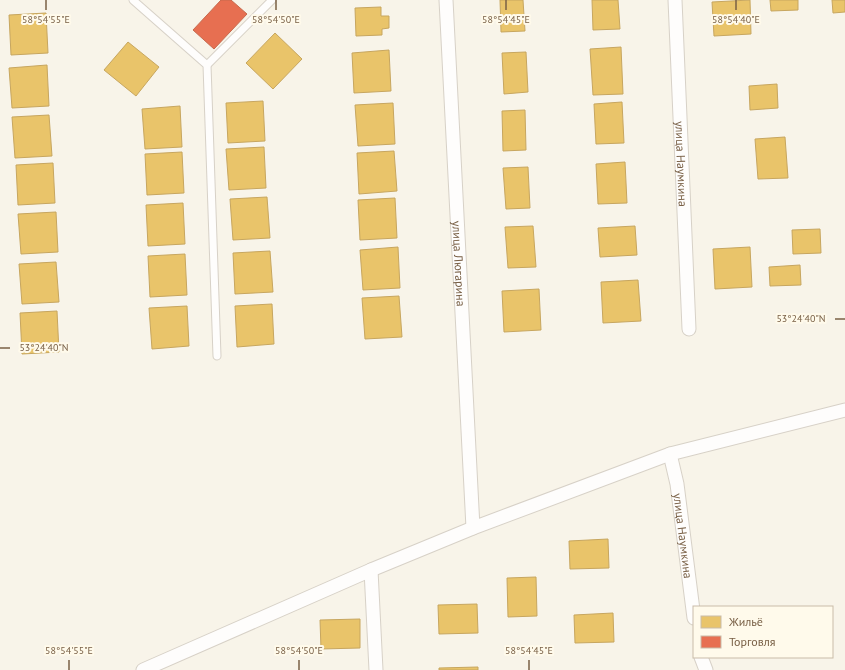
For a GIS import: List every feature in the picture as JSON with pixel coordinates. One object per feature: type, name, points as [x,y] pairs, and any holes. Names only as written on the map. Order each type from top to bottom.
[{"type":"street","name":"улица Люгарина","points":[[446,0],[473,528]]},
{"type":"street","name":"улица Наумкина","points":[[675,0],[689,329]]},
{"type":"street","points":[[143,670],[371,570],[473,528],[670,454],[845,410]]},
{"type":"street","name":"улица Наумкина","points":[[670,454],[677,484],[693,610]]},
{"type":"street","points":[[371,570],[376,670]]},
{"type":"street","points":[[701,658],[706,670]]},
{"type":"lane","points":[[133,0],[207,65],[217,356]]},
{"type":"lane","points":[[207,65],[272,0]]},
{"type":"building: Жильё","points":[[500,0],[523,0],[525,31],[501,32]]},
{"type":"building: Жильё","points":[[592,0],[618,0],[620,29],[593,30]]},
{"type":"building: Жильё","points":[[750,0],[751,34],[714,36],[712,2]]},
{"type":"building: Жильё","points":[[770,0],[798,0],[798,10],[771,11]]},
{"type":"building: Жильё","points":[[832,0],[845,0],[845,12],[833,13]]},
{"type":"building: Жильё","points":[[381,7],[381,16],[389,16],[389,28],[382,29],[382,35],[356,36],[355,8]]},
{"type":"building: Жильё","points":[[46,13],[48,53],[11,55],[9,15]]},
{"type":"building: Жильё","points":[[275,33],[302,59],[273,89],[246,63]]},
{"type":"building: Жильё","points":[[128,42],[159,67],[136,96],[104,70]]},
{"type":"building: Жильё","points":[[621,47],[623,94],[593,95],[590,49]]},
{"type":"building: Жильё","points":[[389,50],[391,91],[354,93],[352,53]]},
{"type":"building: Жильё","points":[[526,52],[528,92],[504,94],[502,53]]},
{"type":"building: Жильё","points":[[47,65],[49,106],[12,108],[9,68]]},
{"type":"building: Жильё","points":[[777,84],[778,108],[750,110],[749,86]]},
{"type":"building: Жильё","points":[[263,101],[265,141],[228,143],[226,103]]},
{"type":"building: Жильё","points":[[622,102],[624,143],[596,144],[594,104]]},
{"type":"building: Жильё","points":[[393,103],[395,144],[358,146],[355,105]]},
{"type":"building: Жильё","points":[[180,106],[182,147],[145,149],[142,109]]},
{"type":"building: Жильё","points":[[525,110],[526,150],[503,151],[502,111]]},
{"type":"building: Жильё","points":[[49,115],[52,156],[15,158],[12,117]]},
{"type":"building: Жильё","points":[[785,137],[788,178],[758,179],[755,139]]},
{"type":"building: Жильё","points":[[264,147],[266,188],[229,190],[226,149]]},
{"type":"building: Жильё","points":[[394,151],[397,191],[359,194],[357,153]]},
{"type":"building: Жильё","points":[[182,152],[184,193],[147,195],[145,154]]},
{"type":"building: Жильё","points":[[625,162],[627,203],[598,204],[596,164]]},
{"type":"building: Жильё","points":[[53,163],[55,203],[18,205],[16,165]]},
{"type":"building: Жильё","points":[[528,167],[530,208],[506,209],[503,168]]},
{"type":"building: Жильё","points":[[267,197],[270,238],[233,240],[230,199]]},
{"type":"building: Жильё","points":[[395,198],[397,238],[360,240],[358,200]]},
{"type":"building: Жильё","points":[[183,203],[185,244],[148,246],[146,205]]},
{"type":"building: Жильё","points":[[56,212],[58,252],[21,254],[18,214]]},
{"type":"building: Жильё","points":[[533,226],[536,267],[508,268],[505,227]]},
{"type":"building: Жильё","points":[[635,226],[637,255],[600,257],[598,228]]},
{"type":"building: Жильё","points":[[820,229],[821,253],[793,254],[792,230]]},
{"type":"building: Жильё","points":[[398,247],[400,288],[363,290],[360,250]]},
{"type":"building: Жильё","points":[[750,247],[752,287],[715,289],[713,249]]},
{"type":"building: Жильё","points":[[270,251],[273,292],[235,294],[233,253]]},
{"type":"building: Жильё","points":[[185,254],[187,295],[150,297],[148,256]]},
{"type":"building: Жильё","points":[[56,262],[59,302],[22,304],[19,264]]},
{"type":"building: Жильё","points":[[800,265],[801,285],[770,286],[769,267]]},
{"type":"building: Жильё","points":[[638,280],[641,321],[603,323],[601,282]]},
{"type":"building: Жильё","points":[[539,289],[541,330],[504,332],[502,291]]},
{"type":"building: Жильё","points":[[399,296],[402,337],[365,339],[362,298]]},
{"type":"building: Жильё","points":[[272,304],[274,344],[237,347],[235,306]]},
{"type":"building: Жильё","points":[[187,306],[189,346],[152,349],[149,308]]},
{"type":"building: Жильё","points":[[57,311],[59,352],[22,354],[20,313]]},
{"type":"building: Жильё","points":[[608,539],[609,568],[570,569],[569,541]]},
{"type":"building: Жильё","points":[[536,577],[537,616],[508,617],[507,578]]},
{"type":"building: Жильё","points":[[477,604],[478,633],[439,634],[438,605]]},
{"type":"building: Жильё","points":[[613,613],[614,642],[575,643],[574,615]]},
{"type":"building: Жильё","points":[[360,619],[360,648],[321,649],[320,620]]},
{"type":"building: Жильё","points":[[478,667],[478,670],[439,670],[439,668]]},
{"type":"building: Торговля","points":[[221,0],[231,0],[247,14],[214,49],[193,30]]}]
